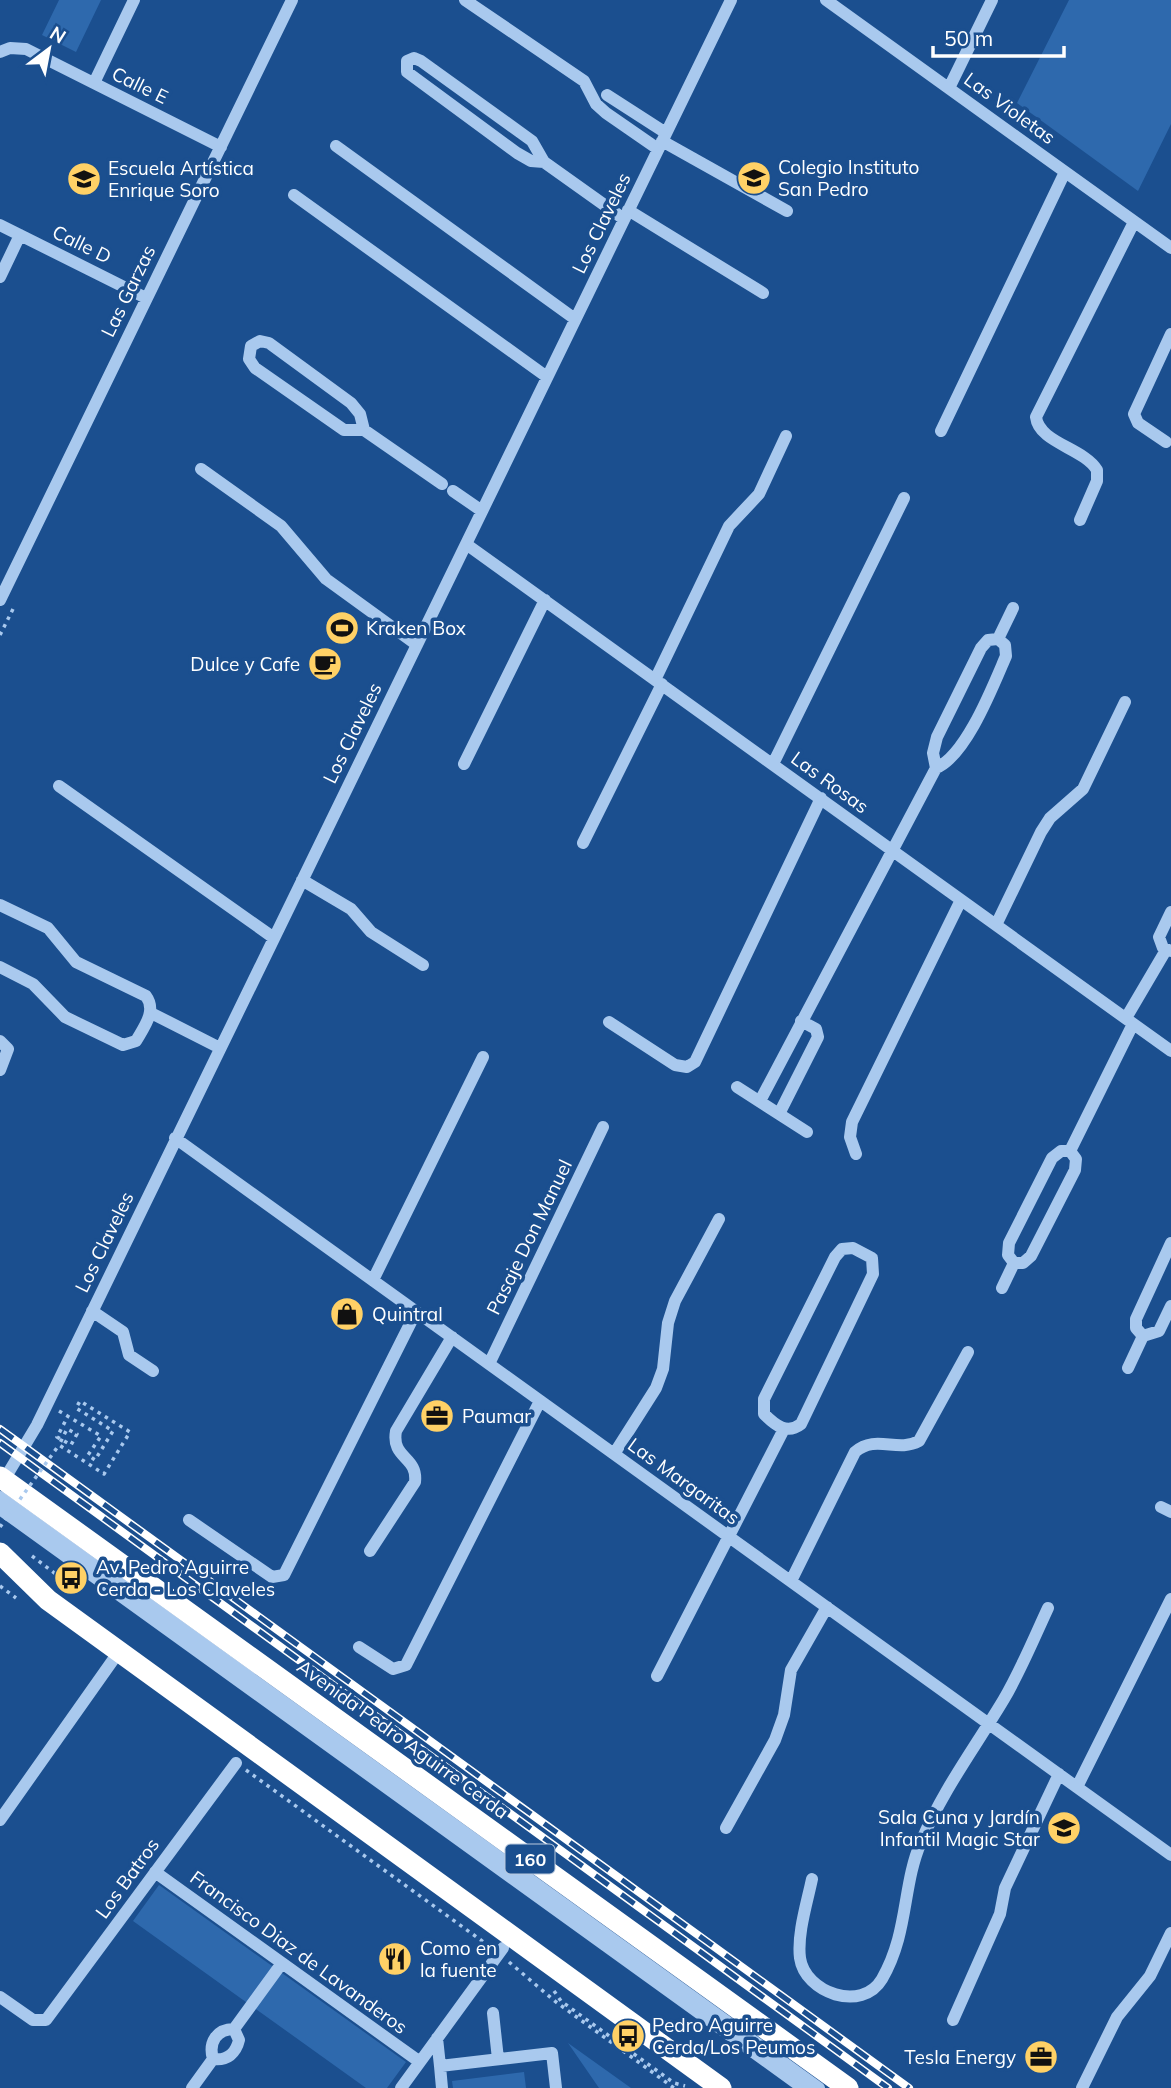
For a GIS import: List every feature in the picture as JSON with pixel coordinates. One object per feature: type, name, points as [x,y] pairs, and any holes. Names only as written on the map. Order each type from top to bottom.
[{"type":"highway","name":"Avenida Pedro Aguirre Cerda","points":[[1,1484],[848,2088]]},
{"type":"highway","points":[[0,1553],[48,1600],[721,2088]]},
{"type":"street","points":[[93,83],[134,0]]},
{"type":"street","name":"Las Garzas","points":[[0,600],[292,0]]},
{"type":"street","points":[[465,0],[584,81],[596,104],[606,113],[787,211]]},
{"type":"street","name":"Las Violetas","points":[[826,0],[1171,248]]},
{"type":"street","points":[[949,88],[992,0]]},
{"type":"street","name":"Los Claveles","points":[[1,1484],[26,1446],[56,1385],[662,141],[724,3]]},
{"type":"street","name":"Calle E","points":[[1,51],[26,49],[221,147]]},
{"type":"street","points":[[544,162],[528,138],[418,59],[407,61],[407,72],[517,153],[531,160],[544,162],[626,214],[763,293]]},
{"type":"street","points":[[607,95],[641,117],[662,141]]},
{"type":"street","points":[[336,146],[575,319]]},
{"type":"street","points":[[941,431],[1065,172]]},
{"type":"street","points":[[294,195],[547,377]]},
{"type":"street","points":[[1080,520],[1097,481],[1097,470],[1089,461],[1042,430],[1036,417],[1134,222]]},
{"type":"street","name":"Calle D","points":[[0,225],[146,298]]},
{"type":"street","points":[[0,277],[20,235]]},
{"type":"street","points":[[1166,442],[1138,423],[1135,414],[1171,334]]},
{"type":"street","points":[[363,430],[360,414],[351,402],[269,343],[260,341],[251,346],[249,359],[255,368],[344,430],[363,430],[482,510]]},
{"type":"street","points":[[583,843],[726,532],[759,494],[786,436]]},
{"type":"street","points":[[201,468],[281,526],[326,579],[417,645]]},
{"type":"street","points":[[773,764],[904,498]]},
{"type":"street","name":"Las Rosas","points":[[466,544],[1171,1051]]},
{"type":"street","points":[[464,764],[545,600]]},
{"type":"street","points":[[760,1101],[936,768],[934,744],[984,643],[998,639],[1013,608]]},
{"type":"street","points":[[936,768],[950,761],[961,747],[1003,661],[1005,645],[998,639]]},
{"type":"street","points":[[996,925],[1045,825],[1083,789],[1125,702]]},
{"type":"street","points":[[59,786],[274,938]]},
{"type":"street","points":[[609,1022],[675,1065],[687,1067],[695,1062],[821,799]]},
{"type":"street","points":[[302,880],[356,912],[371,932],[423,965]]},
{"type":"street","points":[[856,1154],[850,1137],[852,1122],[961,900]]},
{"type":"street","points":[[0,905],[48,928],[76,962],[146,996],[151,1004],[150,1013],[136,1041],[123,1045],[65,1017],[33,984],[0,967]]},
{"type":"street","points":[[1070,1151],[1129,1021],[1169,951],[1159,937],[1171,912]]},
{"type":"street","points":[[150,1013],[220,1048]]},
{"type":"street","points":[[779,1114],[818,1037],[816,1029],[801,1021]]},
{"type":"street","points":[[0,1070],[4,1045]]},
{"type":"street","points":[[373,1280],[483,1057]]},
{"type":"street","points":[[737,1087],[807,1132]]},
{"type":"street","name":"Pasaje Don Manuel","points":[[489,1364],[603,1127]]},
{"type":"street","name":"Las Margaritas","points":[[175,1139],[1171,1854]]},
{"type":"street","points":[[1014,1263],[1007,1249],[1015,1231],[1052,1158],[1061,1151],[1070,1151]]},
{"type":"street","points":[[1014,1263],[1023,1263],[1031,1256],[1075,1170],[1076,1159],[1070,1151]]},
{"type":"street","points":[[614,1454],[656,1388],[663,1369],[668,1323],[675,1301],[719,1219]]},
{"type":"street","points":[[1143,1336],[1136,1328],[1136,1319],[1171,1243]]},
{"type":"street","points":[[853,1248],[872,1258],[873,1274],[801,1424],[793,1429],[784,1429],[764,1414],[764,1399],[835,1257],[842,1249],[853,1248]]},
{"type":"street","points":[[1002,1287],[1014,1263]]},
{"type":"street","points":[[1128,1368],[1143,1336],[1159,1331],[1171,1306]]},
{"type":"street","points":[[92,1311],[123,1332],[129,1355],[153,1371]]},
{"type":"street","points":[[190,1520],[272,1577],[284,1575],[416,1312]]},
{"type":"street","points":[[370,1551],[415,1482],[416,1472],[394,1443],[396,1430],[452,1337]]},
{"type":"street","points":[[790,1581],[856,1452],[873,1442],[904,1446],[919,1441],[968,1352]]},
{"type":"street","points":[[359,1647],[393,1669],[401,1670],[406,1665],[540,1401]]},
{"type":"street","points":[[657,1676],[784,1429]]},
{"type":"street","points":[[1,1484],[819,2088]]},
{"type":"street","points":[[0,1509],[803,2088]]},
{"type":"street","points":[[1077,1787],[1171,1599]]},
{"type":"street","points":[[726,1828],[775,1740],[784,1716],[791,1670],[827,1607]]},
{"type":"street","points":[[812,1879],[800,1956],[806,1972],[830,1992],[849,1997],[867,1994],[882,1980],[895,1950],[907,1907],[916,1853],[924,1835],[987,1723],[1004,1699],[1048,1608]]},
{"type":"street","points":[[0,1820],[113,1660]]},
{"type":"street","name":"Los Batros","points":[[0,1997],[37,2022],[49,2016],[236,1763]]},
{"type":"street","points":[[953,2020],[1000,1914],[1005,1888],[1059,1774]]},
{"type":"street","name":"Francisco Diaz de Lavanderos","points":[[155,1872],[419,2063]]},
{"type":"street","points":[[1082,2088],[1117,2017],[1150,1976],[1171,1933]]},
{"type":"street","points":[[401,2088],[501,1950]]},
{"type":"street","points":[[234,2029],[282,1963]]},
{"type":"street","points":[[493,2013],[498,2059]]},
{"type":"street","points":[[192,2088],[213,2059],[211,2048],[216,2036],[225,2029],[234,2029]]},
{"type":"street","points":[[213,2059],[223,2059],[234,2052],[239,2040],[234,2029]]},
{"type":"street","points":[[437,2038],[442,2088]]},
{"type":"street","points":[[440,2066],[552,2053],[556,2088]]},
{"type":"path","points":[[56,1385],[67,1392],[59,1410],[101,1436],[88,1455],[95,1460],[113,1431],[76,1408],[80,1401],[130,1432],[104,1474],[59,1445]]},
{"type":"path","points":[[0,1527],[59,1445],[63,1437],[67,1429],[77,1434],[71,1445],[64,1441],[57,1437],[68,1416]]},
{"type":"path","points":[[0,1586],[19,1600]]},
{"type":"path","points":[[236,1763],[501,1950],[556,2002],[674,2088]]},
{"type":"shaded area","points":[[59,0],[101,0],[76,52],[42,35]]},
{"type":"shaded area","points":[[1069,0],[1171,0],[1171,124],[1138,191],[1017,103]]},
{"type":"shaded area","points":[[159,1885],[406,2062],[387,2088],[366,2088],[133,1921]]},
{"type":"shaded area","points":[[568,2043],[631,2088],[599,2088]]},
{"type":"shaded area","points":[[524,2072],[526,2088],[453,2088],[452,2081]]},
{"type":"railway","points":[[0,1429],[909,2088]]},
{"type":"railway","points":[[0,1443],[888,2088]]},
{"type":"place","name":"Colegio Instituto San Pedro","points":[[754,178]]},
{"type":"place","name":"Escuela Artística Enrique Soro","points":[[84,179]]},
{"type":"place","name":"Kraken Box","points":[[342,628]]},
{"type":"place","name":"Dulce y Cafe","points":[[325,664]]},
{"type":"place","name":"Quintral","points":[[347,1314]]},
{"type":"place","name":"Paumar","points":[[437,1416]]},
{"type":"place","name":"Av. Pedro Aguirre Cerda - Los Claveles","points":[[71,1578]]},
{"type":"place","name":"Sala Cuna y Jardín Infantil Magic Star","points":[[1064,1828]]},
{"type":"place","name":"Como en la fuente","points":[[395,1959]]},
{"type":"place","name":"Pedro Aguirre Cerda/Los Peumos","points":[[628,2036]]},
{"type":"place","name":"Tesla Energy","points":[[1041,2057]]}]
